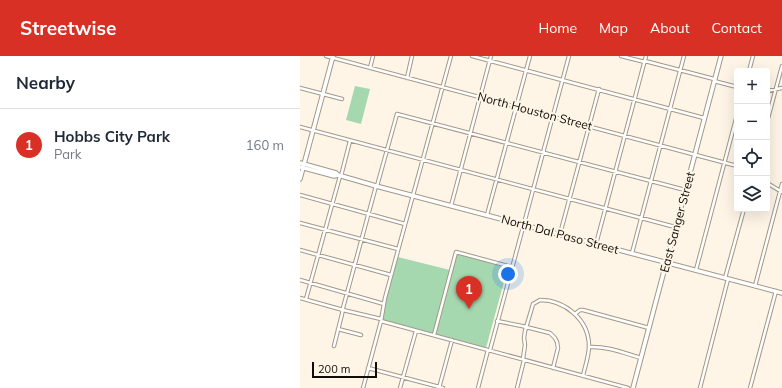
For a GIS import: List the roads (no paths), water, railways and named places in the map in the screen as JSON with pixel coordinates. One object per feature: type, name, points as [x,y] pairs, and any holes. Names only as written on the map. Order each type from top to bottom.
[{"type":"main road","name":"East Sanger Street","points":[[633,388],[721,56]]},
{"type":"main road","points":[[300,179],[302,166],[333,57]]},
{"type":"main road","name":"North Dal Paso Street","points":[[302,166],[336,173],[340,176],[413,196],[782,293]]},
{"type":"street","name":"North Houston Street","points":[[326,56],[734,165]]},
{"type":"street","points":[[370,68],[373,56]]},
{"type":"street","points":[[407,78],[412,56]]},
{"type":"street","points":[[363,388],[391,275],[452,56]]},
{"type":"street","points":[[472,56],[704,118]]},
{"type":"street","points":[[451,206],[491,56]]},
{"type":"street","points":[[487,215],[530,56]]},
{"type":"street","points":[[478,388],[569,56]]},
{"type":"street","points":[[621,56],[680,70],[734,86]]},
{"type":"street","points":[[596,244],[646,56]]},
{"type":"street","points":[[632,253],[684,56]]},
{"type":"street","points":[[750,68],[753,56]]},
{"type":"street","points":[[770,111],[782,66]]},
{"type":"street","points":[[300,88],[342,100]]},
{"type":"street","points":[[770,90],[782,88]]},
{"type":"street","points":[[560,234],[599,89]]},
{"type":"street","points":[[334,346],[361,239],[397,114],[685,190]]},
{"type":"street","points":[[300,127],[675,227]]},
{"type":"street","points":[[696,270],[734,127]]},
{"type":"street","points":[[306,299],[350,140]]},
{"type":"street","points":[[770,184],[781,191]]},
{"type":"street","points":[[755,286],[782,184]]},
{"type":"street","points":[[300,195],[405,224]]},
{"type":"street","points":[[700,388],[743,212]]},
{"type":"street","points":[[300,223],[398,249]]},
{"type":"street","points":[[300,250],[391,275]]},
{"type":"street","points":[[434,336],[456,252],[512,267]]},
{"type":"street","points":[[300,280],[384,304]]},
{"type":"street","points":[[750,388],[776,291]]},
{"type":"street","points":[[300,298],[628,388]]},
{"type":"street","points":[[517,388],[523,360],[526,327],[533,304],[540,300],[558,303],[566,307],[575,314],[583,324],[587,333],[589,347],[583,376]]},
{"type":"street","points":[[575,314],[583,310],[650,328]]},
{"type":"street","points":[[497,321],[550,334],[555,338],[558,348],[553,368]]},
{"type":"street","points":[[338,329],[361,335]]},
{"type":"street","points":[[400,388],[416,331]]},
{"type":"street","points":[[368,368],[441,388],[452,340]]},
{"type":"street","points":[[589,347],[596,346],[642,358]]},
{"type":"place","name":"Hobbs City Park","points":[[469,309]]}]
